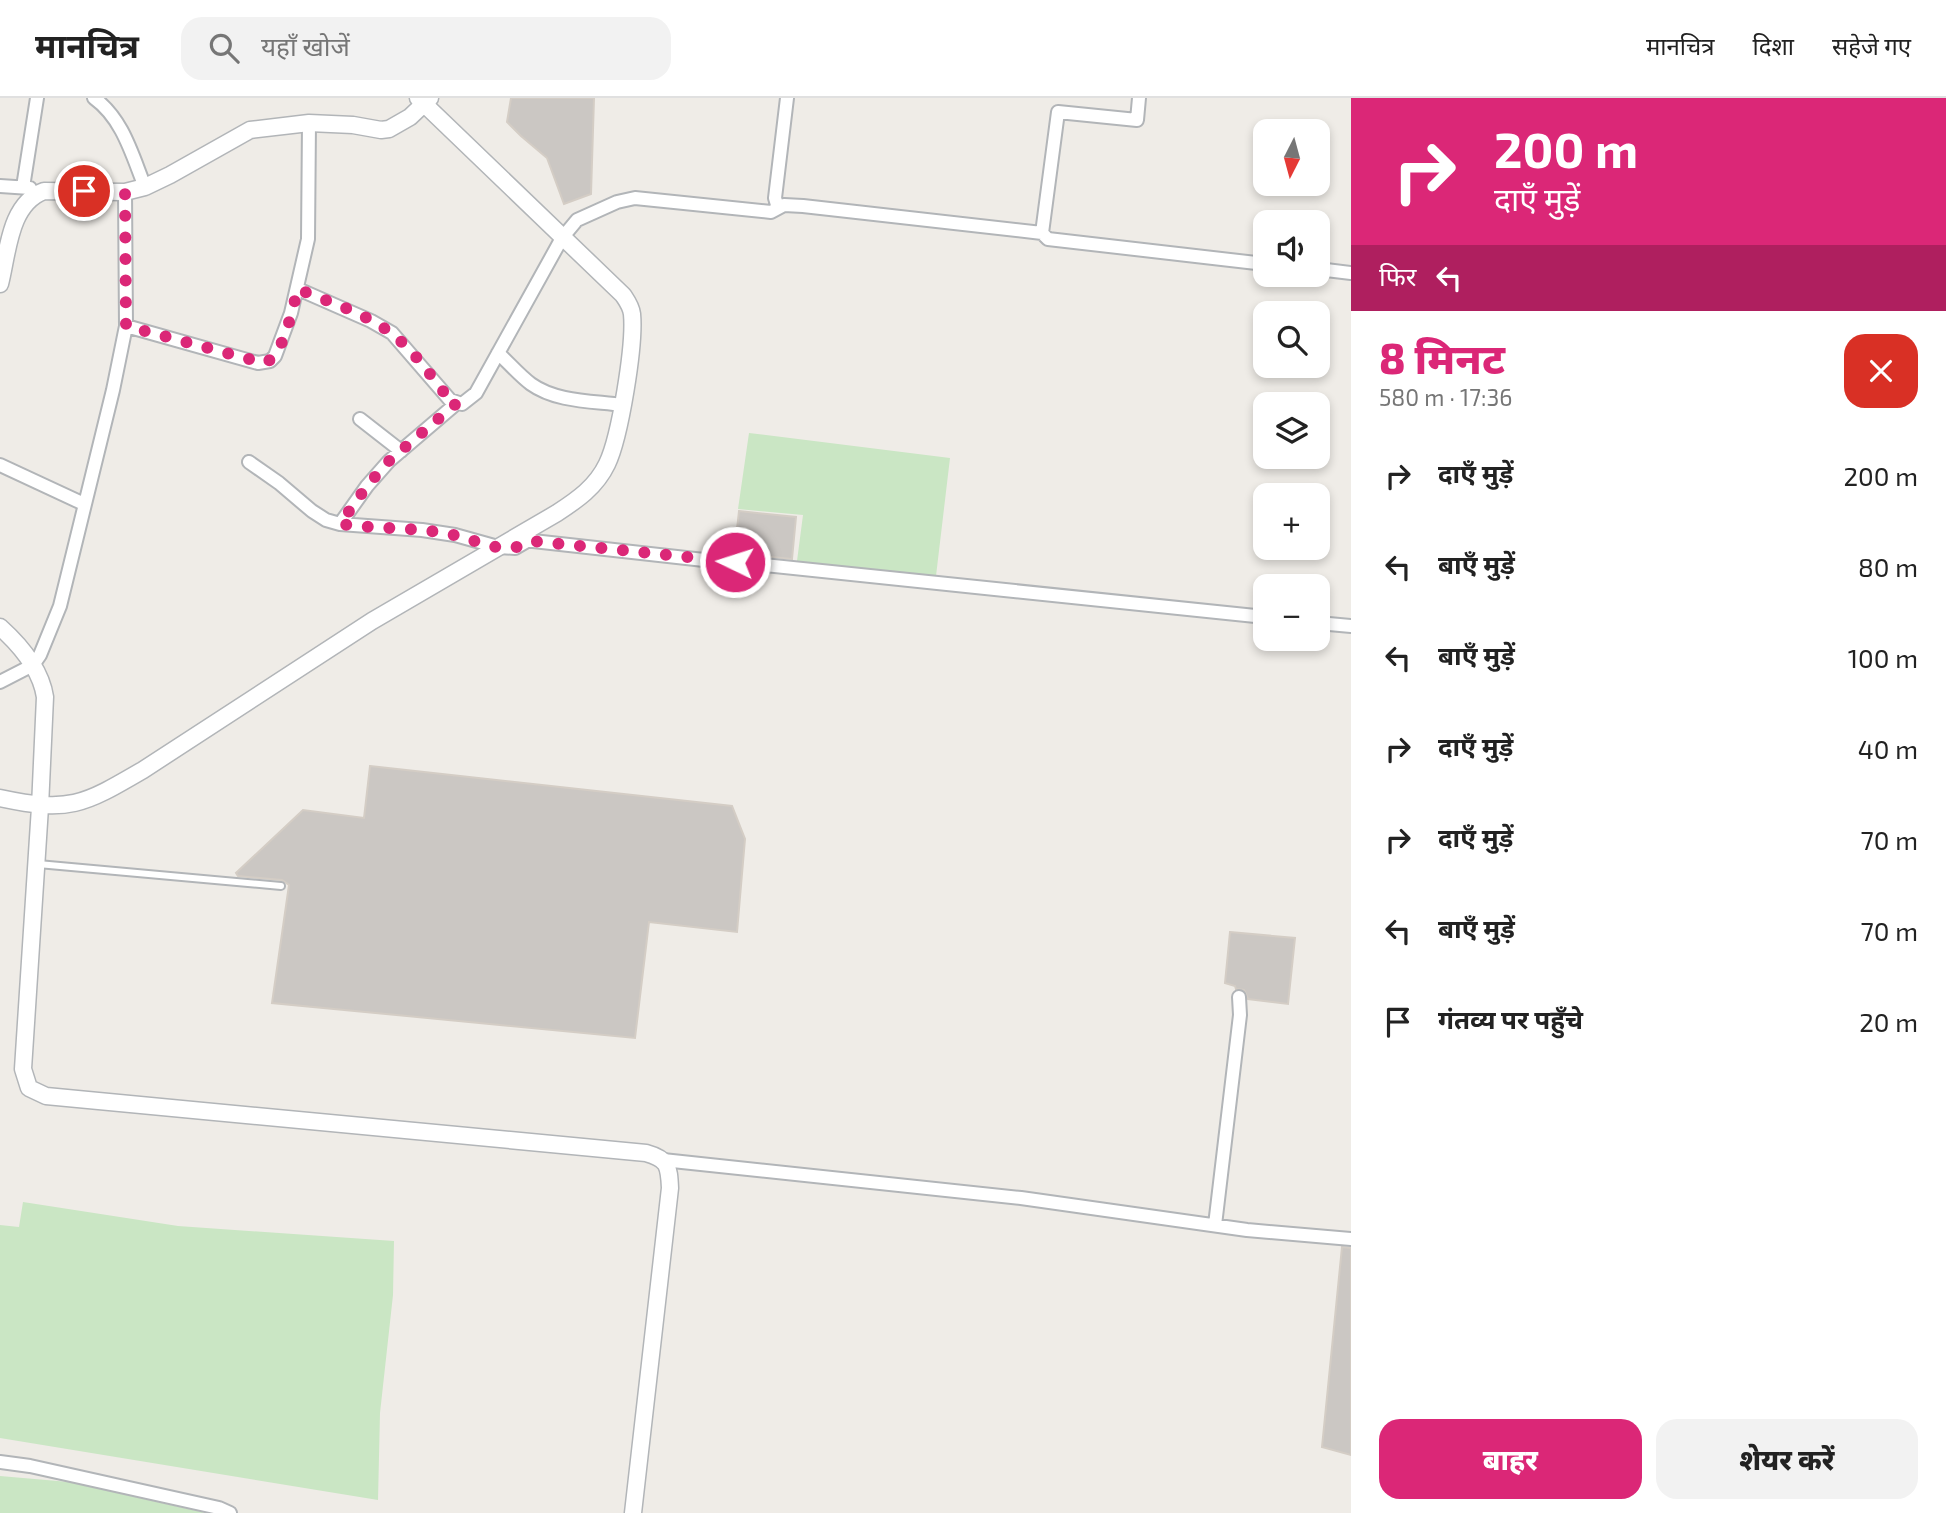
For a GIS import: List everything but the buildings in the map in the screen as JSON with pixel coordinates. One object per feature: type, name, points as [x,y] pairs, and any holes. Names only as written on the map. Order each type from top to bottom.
[{"type":"street","points":[[23,187],[37,98]]},
{"type":"street","points":[[94,98],[115,118],[145,187]]},
{"type":"street","points":[[778,208],[775,198],[787,98]]},
{"type":"street","points":[[1042,233],[1058,112],[1137,120],[1139,98]]},
{"type":"street","points":[[0,186],[44,191],[125,192],[145,187],[170,175],[250,130],[309,123],[389,129],[410,117],[424,100],[623,295],[632,315],[622,405],[613,447],[596,482],[573,503],[372,621],[104,793],[72,805],[40,807],[0,798]]},
{"type":"street","points":[[126,326],[264,363],[270,361],[280,348],[298,289],[309,225],[309,123]]},
{"type":"street","points":[[0,284],[12,232],[22,207],[33,195],[44,191]]},
{"type":"street","points":[[0,682],[33,664],[45,646],[56,616],[113,390],[126,326],[125,192]]},
{"type":"street","points":[[298,289],[392,333],[450,400],[457,403],[466,402],[475,393],[562,238],[577,220],[617,202],[635,198],[771,212],[784,205],[803,206],[1042,233],[1048,239],[1253,263]]},
{"type":"street","points":[[1330,270],[1351,273]]},
{"type":"street","points":[[498,353],[540,389],[566,397],[622,405]]},
{"type":"street","points":[[340,524],[367,486],[401,451],[457,403]]},
{"type":"street","points":[[360,419],[401,451]]},
{"type":"street","points":[[249,462],[312,511],[326,520],[340,524],[422,530],[455,535],[498,547],[514,548],[533,541],[735,559],[1253,616]]},
{"type":"street","points":[[0,465],[84,504]]},
{"type":"street","points":[[1330,624],[1351,626]]},
{"type":"street","points":[[0,627],[33,664],[45,697],[23,1069],[29,1088],[46,1096],[646,1153],[663,1160],[1021,1198],[1215,1226],[1351,1239]]},
{"type":"street","points":[[1215,1226],[1240,1015],[1239,998]]},
{"type":"street","points":[[633,1513],[670,1188],[669,1168],[663,1160]]},
{"type":"street","points":[[0,1462],[57,1472],[219,1508],[230,1513]]},
{"type":"lane","points":[[36,864],[281,886]]},
{"type":"green space","points":[[749,433],[950,458],[936,576],[797,561],[803,515],[738,509]]},
{"type":"green space","points":[[23,1202],[178,1226],[394,1241],[393,1295],[380,1413],[378,1500],[0,1438],[0,1225],[19,1227]]},
{"type":"green space","points":[[0,1476],[69,1482],[206,1513],[0,1513]]},
{"type":"route","points":[[84,191],[125,192],[126,326],[264,363],[270,361],[280,348],[298,289],[392,333],[450,400],[457,403],[389,461],[340,524],[422,530],[455,535],[498,547],[514,548],[533,541],[735,562]]}]
